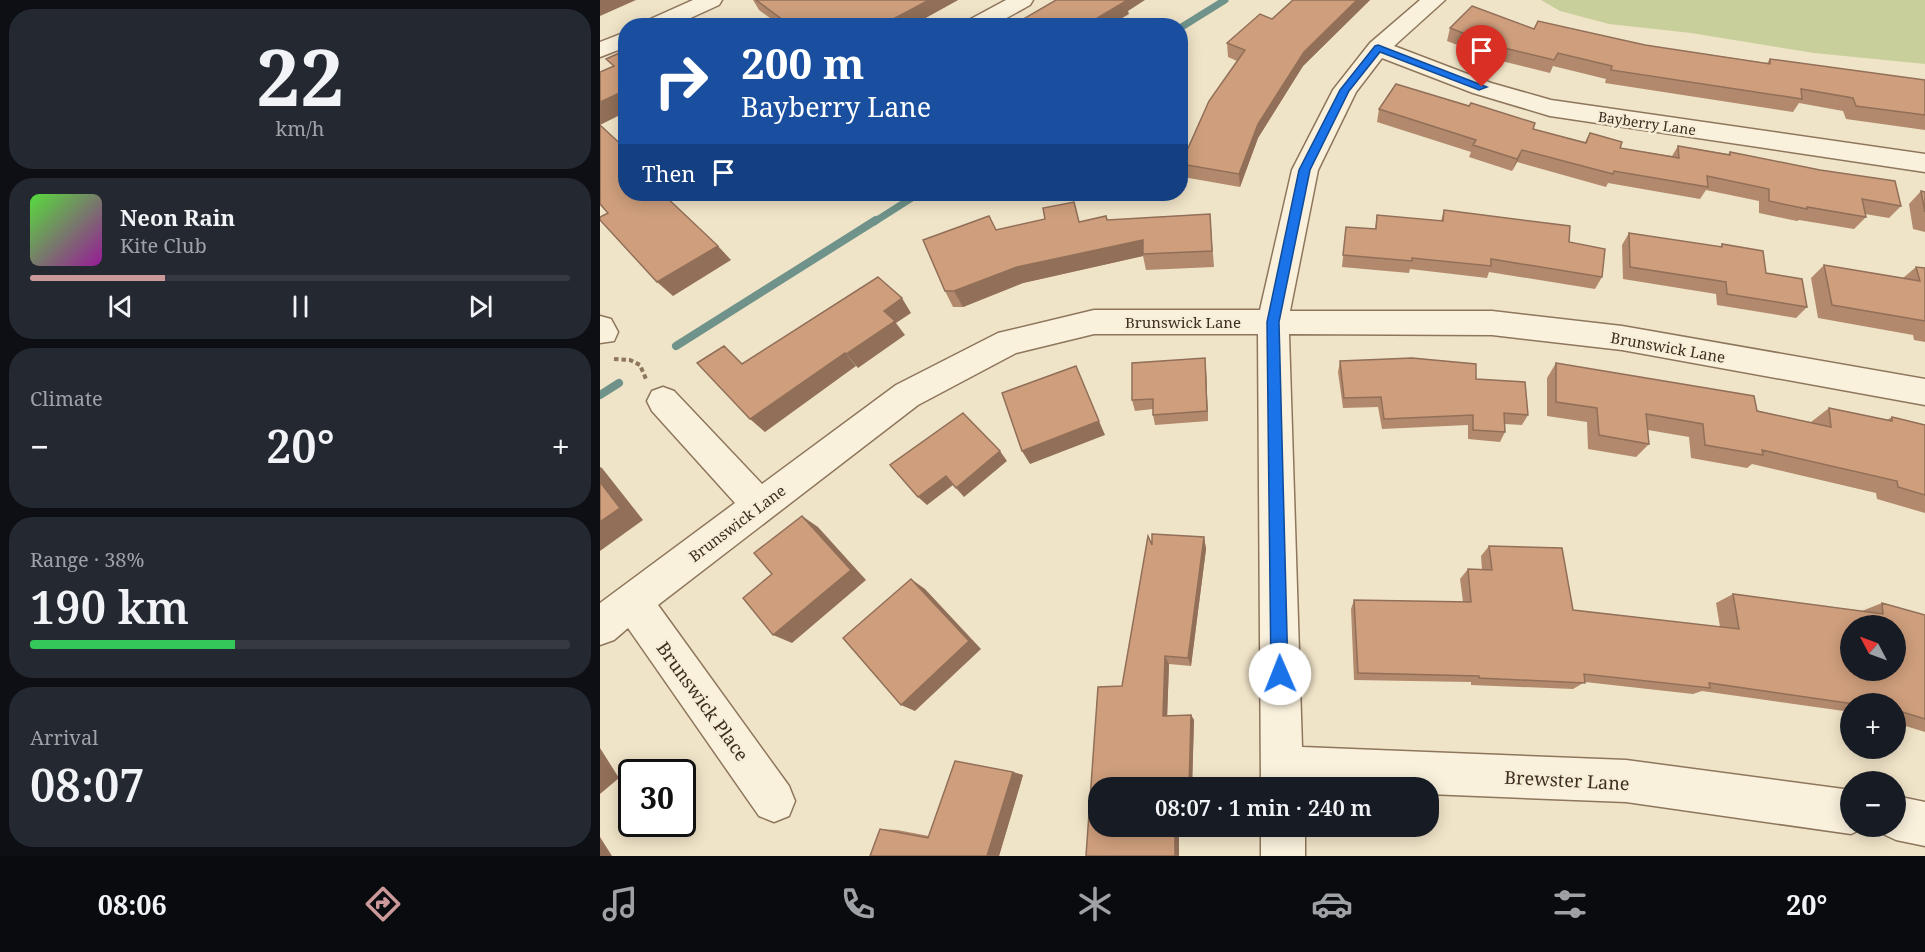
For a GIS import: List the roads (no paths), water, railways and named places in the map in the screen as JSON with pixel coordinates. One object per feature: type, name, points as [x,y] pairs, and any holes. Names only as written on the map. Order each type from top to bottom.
[{"type":"street","points":[[671,18],[711,0]]},
{"type":"street","points":[[989,18],[1022,0]]},
{"type":"street","points":[[1282,777],[1273,322],[1305,170],[1345,90],[1378,48],[1434,0]]},
{"type":"street","points":[[690,9],[702,18]]},
{"type":"street","points":[[600,50],[618,42]]},
{"type":"street","name":"Bayberry Lane","points":[[1378,48],[1482,87],[1550,108],[1925,163]]},
{"type":"street","name":"Brunswick Lane","points":[[600,626],[907,395],[1009,342],[1094,322],[1492,323],[1622,338],[1925,392]]},
{"type":"street","points":[[663,401],[759,506]]},
{"type":"street","name":"Brunswick Place","points":[[632,602],[774,801]]},
{"type":"street","name":"Brewster Lane","points":[[1439,779],[1626,782],[1840,811]]},
{"type":"street","points":[[1906,820],[1925,824]]},
{"type":"street","points":[[1283,837],[1283,856]]},
{"type":"waterway","points":[[1188,23],[1225,0]]},
{"type":"waterway","points":[[874,222],[907,201]]},
{"type":"waterway","points":[[676,346],[876,220]]},
{"type":"waterway","points":[[600,395],[619,383]]}]
